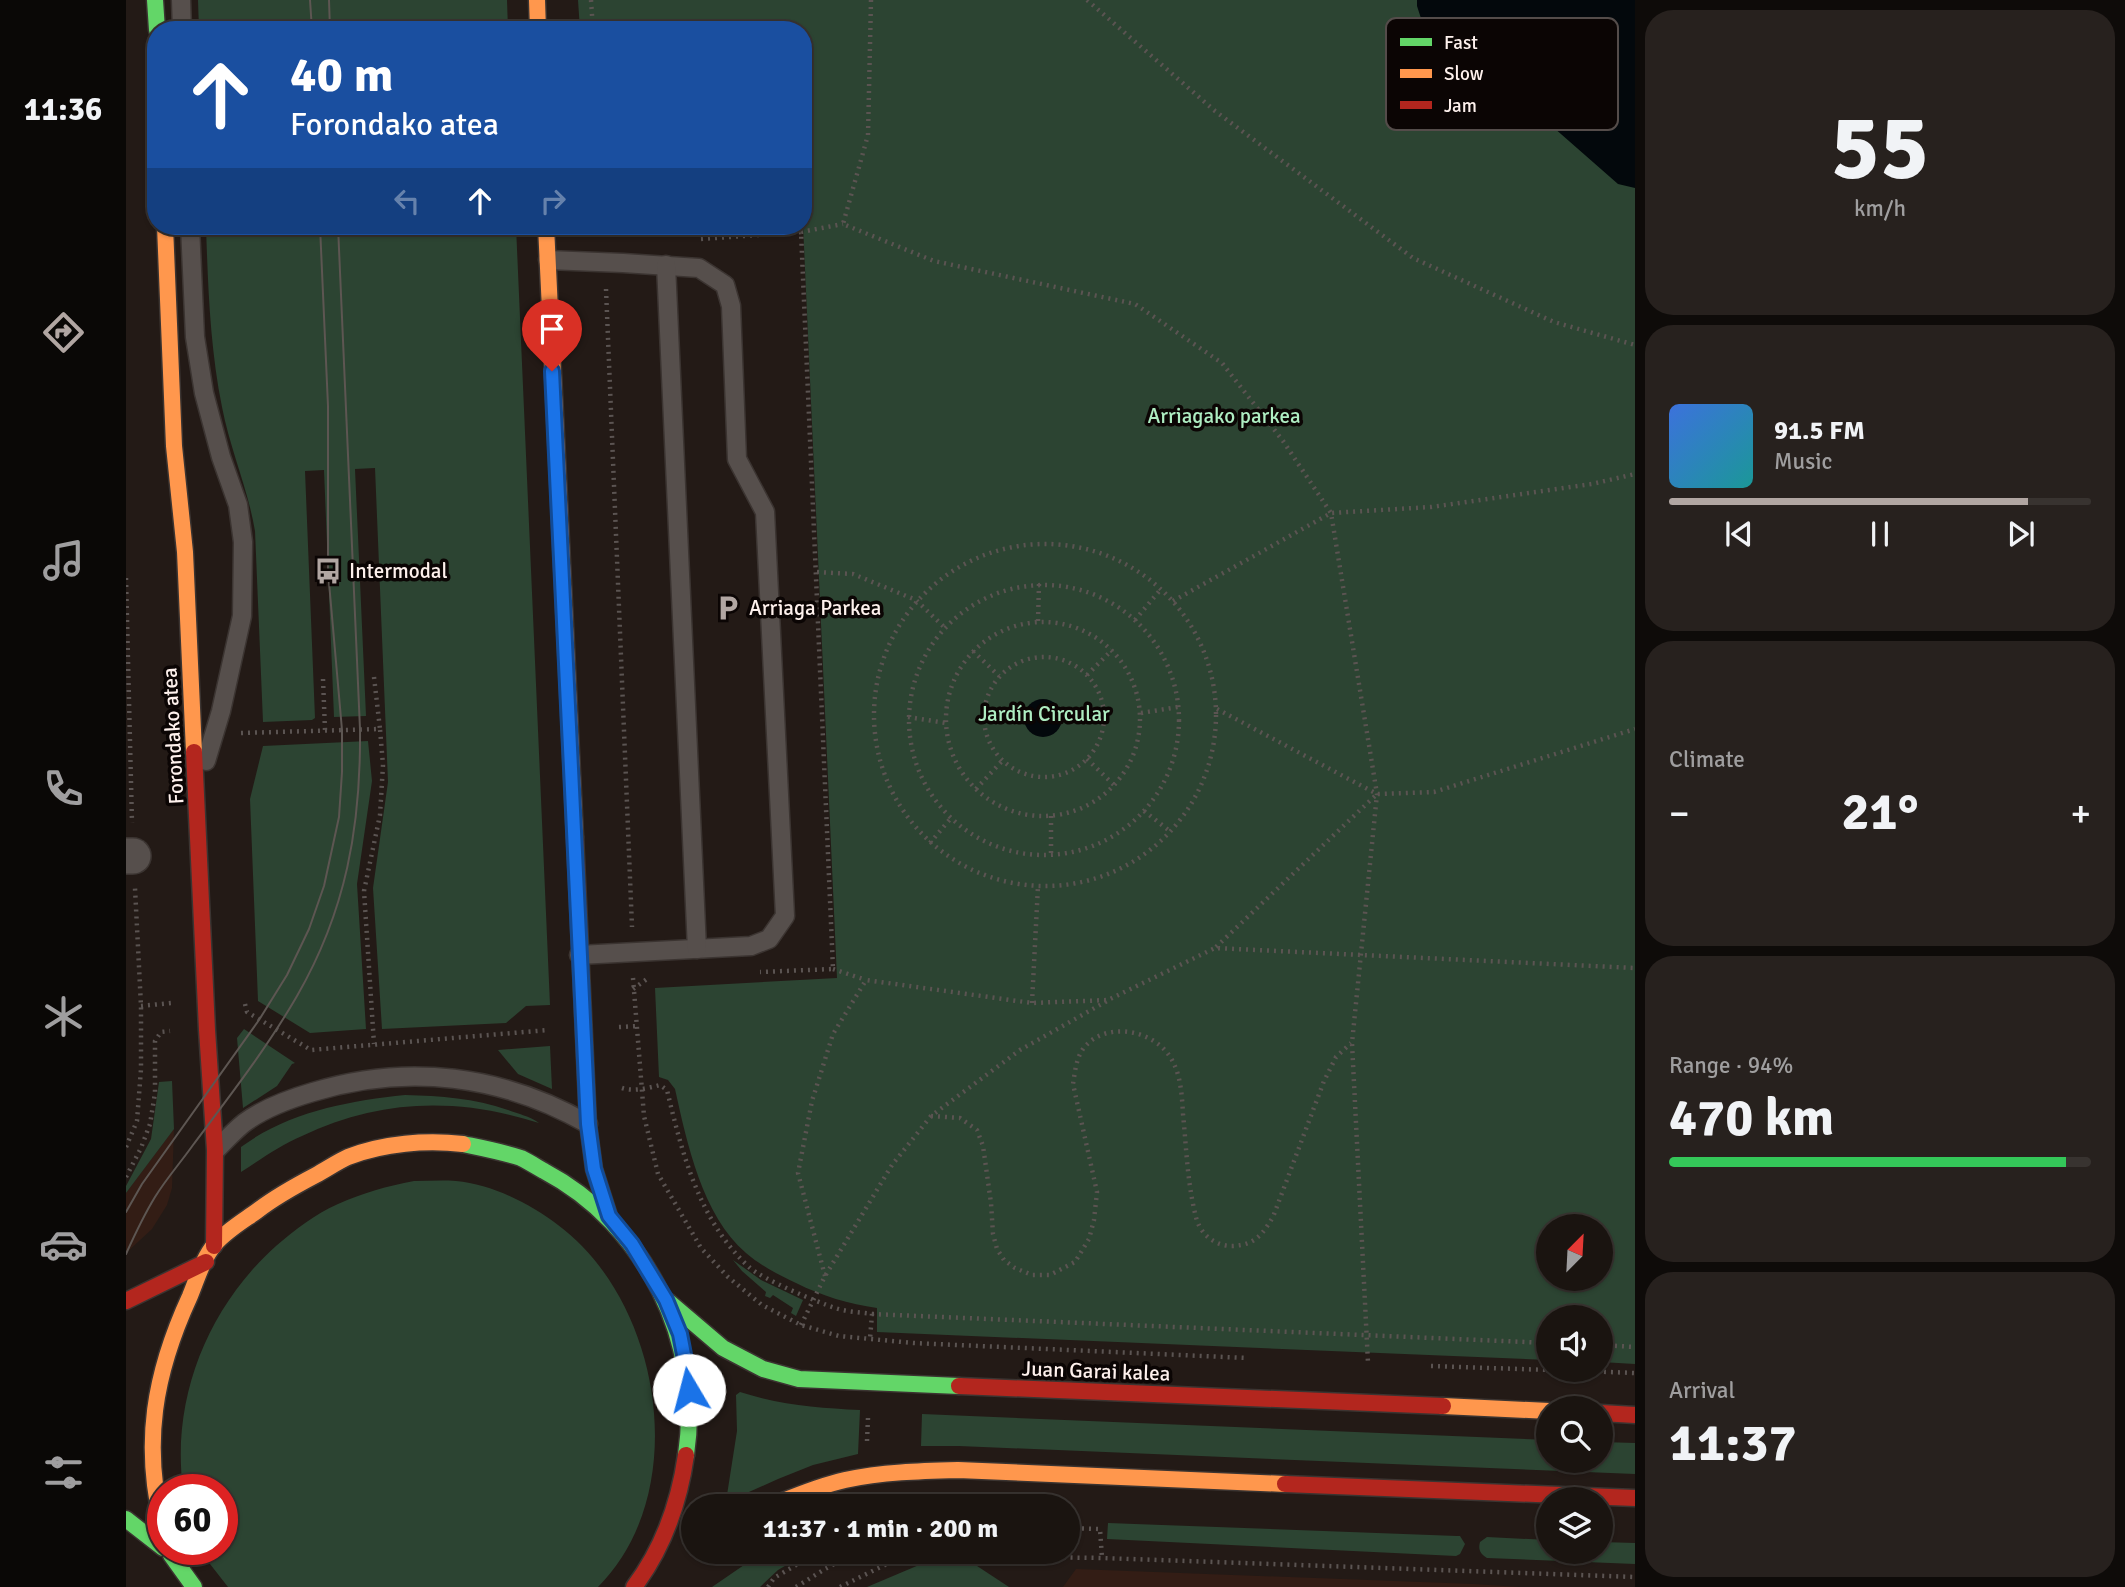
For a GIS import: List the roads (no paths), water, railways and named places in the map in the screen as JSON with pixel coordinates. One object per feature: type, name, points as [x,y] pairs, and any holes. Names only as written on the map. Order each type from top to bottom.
[{"type":"main road","points":[[155,0],[156,21]]},
{"type":"main road","points":[[537,0],[538,21]]},
{"type":"main road","name":"Forondako atea","points":[[165,235],[174,446],[186,551],[207,1030],[215,1150],[214,1245]]},
{"type":"main road","points":[[547,235],[588,1124],[594,1169],[609,1216]]},
{"type":"main road","points":[[152,1474],[154,1409],[165,1365],[180,1319],[214,1245],[252,1213],[289,1188],[352,1156],[425,1142],[464,1143],[500,1151],[562,1179],[609,1216],[632,1244],[666,1300],[680,1334],[692,1415],[688,1464],[665,1538],[649,1568],[634,1587]]},
{"type":"main road","points":[[126,1301],[206,1262]]},
{"type":"main road","name":"Juan Garai kalea","points":[[666,1300],[723,1348],[763,1369],[799,1379],[1536,1410]]},
{"type":"main road","points":[[1613,1414],[1635,1415]]},
{"type":"main road","points":[[799,1494],[844,1480],[907,1471],[958,1470],[1635,1498]]},
{"type":"main road","points":[[126,1519],[147,1535]]},
{"type":"main road","points":[[649,1568],[670,1555]]},
{"type":"main road","points":[[178,1565],[194,1587]]},
{"type":"lane","points":[[181,0],[182,21]]},
{"type":"lane","points":[[190,235],[194,337],[204,393],[221,457],[238,505],[243,542],[242,616],[236,648],[221,711],[196,792]]},
{"type":"lane","points":[[548,260],[699,268],[725,285],[731,306],[737,459],[765,512],[785,916],[769,939],[751,946],[579,955]]},
{"type":"lane","points":[[666,265],[697,949]]},
{"type":"lane","points":[[215,1150],[245,1122],[275,1105],[333,1086],[396,1076],[433,1076],[475,1081],[524,1094],[588,1124]]},
{"type":"tram line","points":[[310,0],[311,21]]},
{"type":"tram line","points":[[329,0],[330,21]]},
{"type":"tram line","points":[[126,1212],[142,1184],[259,1020],[287,975],[309,929],[324,886],[339,817],[342,730],[328,571],[328,406],[320,235]]},
{"type":"tram line","points":[[126,1254],[159,1190],[247,1072],[297,996],[328,932],[347,867],[357,800],[360,729],[338,235]]},
{"type":"place","name":"Intermodal","points":[[328,571]]},
{"type":"place","name":"Arriaga Parkea","points":[[728,608]]},
{"type":"park label","name":"Arriagako parkea","points":[[1224,416]]},
{"type":"park label","name":"Jardín Circular","points":[[1044,714]]}]
